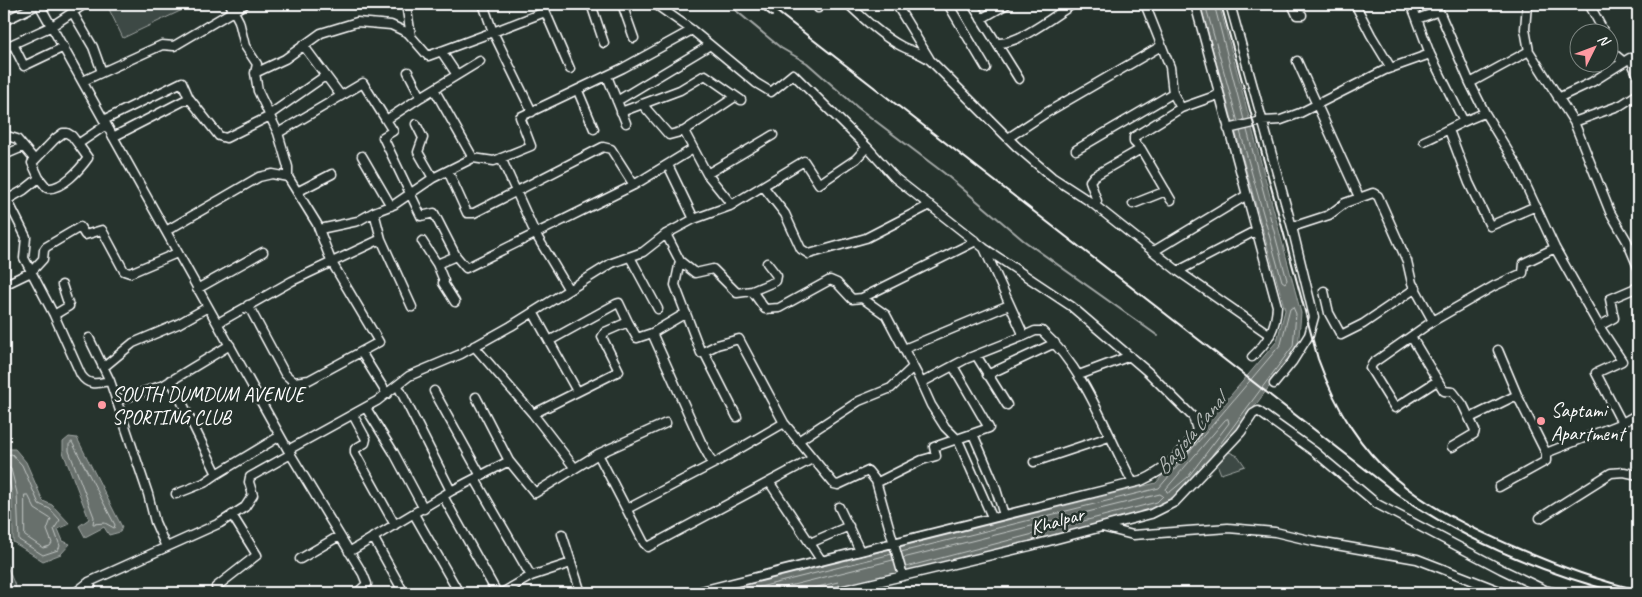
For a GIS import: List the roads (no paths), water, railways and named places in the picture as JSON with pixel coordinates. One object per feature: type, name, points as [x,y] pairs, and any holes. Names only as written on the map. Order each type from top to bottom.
[{"type":"street","points":[[4,21],[39,4],[289,452],[373,593]]},
{"type":"street","points":[[4,48],[52,26],[85,4]]},
{"type":"street","points":[[83,81],[162,45],[174,46],[232,7],[245,4]]},
{"type":"street","points":[[406,4],[411,36]]},
{"type":"street","points":[[482,4],[493,32],[532,112]]},
{"type":"street","points":[[591,4],[604,42]]},
{"type":"street","points":[[622,4],[634,38]]},
{"type":"street","points":[[655,4],[692,30],[756,83],[771,92],[793,74],[895,178],[984,248],[1071,306],[1130,356],[1186,410],[1197,425],[1194,435],[1159,473],[1133,483],[693,593]]},
{"type":"street","points":[[848,4],[865,20],[900,46],[922,54],[930,60],[1008,138],[1052,177],[1092,203],[1178,271],[1270,336]]},
{"type":"street","points":[[896,4],[930,60]]},
{"type":"street","points":[[948,4],[986,68]]},
{"type":"street","points":[[972,4],[1019,79]]},
{"type":"street","points":[[981,19],[1007,4]]},
{"type":"street","points":[[998,43],[1005,44],[1027,33],[1073,4]]},
{"type":"street","points":[[1145,4],[1170,67],[1173,93],[1182,108]]},
{"type":"street","points":[[1195,4],[1218,95],[1277,306],[1277,318],[1270,336],[1265,345],[1252,357]]},
{"type":"street","points":[[1230,4],[1292,227],[1314,317],[1309,335],[1292,362],[1274,384]]},
{"type":"street","points":[[1292,4],[1297,15],[1302,15]]},
{"type":"street","points":[[1355,4],[1391,68]]},
{"type":"street","points":[[1411,4],[1430,54],[1463,120]]},
{"type":"street","points":[[1527,4],[1525,29],[1529,51],[1574,122],[1610,212],[1626,240],[1638,267]]},
{"type":"street","points":[[1590,4],[1599,22]]},
{"type":"street","points":[[232,7],[245,46],[257,64],[255,73],[258,91],[278,133],[288,167],[288,177],[320,230],[331,261],[379,342],[309,380],[294,382],[285,374],[248,305]]},
{"type":"street","points":[[255,73],[285,59],[321,33],[357,22],[391,25],[411,36],[428,56],[493,32],[543,8],[570,69]]},
{"type":"street","points":[[1417,19],[1439,11],[1470,83],[1485,113],[1513,158],[1555,248],[1599,326],[1622,360],[1596,373],[1622,423]]},
{"type":"street","points":[[73,13],[93,48],[102,72]]},
{"type":"street","points":[[320,230],[358,221],[374,212],[391,206],[432,178],[448,172],[473,158],[494,161],[531,146],[520,117],[578,91],[692,30]]},
{"type":"street","points":[[12,44],[24,66],[64,47]]},
{"type":"street","points":[[617,101],[710,45]]},
{"type":"street","points":[[303,46],[341,96]]},
{"type":"street","points":[[1008,138],[1046,113],[1161,46]]},
{"type":"street","points":[[441,51],[456,75]]},
{"type":"street","points":[[1470,83],[1529,51]]},
{"type":"street","points":[[1229,129],[1280,120],[1316,105],[1391,68],[1430,54]]},
{"type":"street","points":[[1558,98],[1592,82],[1638,55]]},
{"type":"street","points":[[1620,56],[1627,60],[1638,76]]},
{"type":"street","points":[[386,120],[480,61]]},
{"type":"street","points":[[1297,61],[1359,197]]},
{"type":"street","points":[[408,72],[421,97]]},
{"type":"street","points":[[621,112],[642,104],[680,90],[705,75],[738,98],[684,131],[669,135],[642,104]]},
{"type":"street","points":[[78,144],[105,122],[182,82],[189,98],[219,136],[226,138],[269,116],[326,76]]},
{"type":"street","points":[[607,76],[626,123]]},
{"type":"street","points":[[278,133],[363,83],[393,130],[383,138],[411,192],[421,216],[434,213],[456,256],[463,266],[471,267],[535,233],[634,185],[692,149]]},
{"type":"street","points":[[434,89],[473,158]]},
{"type":"street","points":[[578,91],[594,130]]},
{"type":"street","points":[[1076,150],[1173,93]]},
{"type":"street","points":[[1574,122],[1621,105],[1638,94]]},
{"type":"street","points":[[1171,200],[1141,149],[1134,142],[1134,137],[1182,108],[1218,95]]},
{"type":"street","points":[[113,137],[189,98]]},
{"type":"street","points":[[1424,141],[1449,130],[1463,120],[1485,113]]},
{"type":"street","points":[[416,124],[423,138],[418,152],[432,178]]},
{"type":"street","points":[[1449,130],[1469,182],[1490,226],[1536,206]]},
{"type":"street","points":[[684,131],[707,174],[732,205]]},
{"type":"street","points":[[63,133],[72,136],[78,144],[88,158],[75,173],[53,188],[47,188],[33,169],[32,163],[34,159],[63,133]]},
{"type":"street","points":[[4,135],[17,139],[34,159]]},
{"type":"street","points":[[707,174],[772,135]]},
{"type":"street","points":[[4,155],[23,146]]},
{"type":"street","points":[[448,172],[467,213],[474,213],[517,193],[603,147],[611,149],[634,185]]},
{"type":"street","points":[[75,593],[89,582],[166,547],[245,507],[253,499],[249,482],[250,477],[289,452],[366,408],[409,376],[474,346],[534,312],[612,263],[643,252],[666,234],[694,219],[732,205],[804,160],[819,184],[856,159],[866,148]]},
{"type":"street","points":[[1092,203],[1097,201],[1090,181],[1094,176],[1141,149]]},
{"type":"street","points":[[362,156],[391,206]]},
{"type":"street","points":[[501,158],[535,233],[569,290]]},
{"type":"street","points":[[668,165],[694,219]]},
{"type":"street","points":[[166,230],[259,177],[272,174],[288,177]]},
{"type":"street","points":[[297,192],[332,174]]},
{"type":"street","points":[[39,178],[24,190],[5,200],[26,237],[24,258],[54,315],[85,381],[92,384],[110,381]]},
{"type":"street","points":[[763,186],[785,214],[801,250],[809,254],[866,238],[930,205]]},
{"type":"street","points":[[1133,204],[1166,191]]},
{"type":"street","points":[[1292,227],[1329,215],[1359,197],[1373,193],[1378,196],[1407,261],[1412,283],[1433,321]]},
{"type":"street","points":[[1154,252],[1247,195]]},
{"type":"street","points":[[374,212],[381,239],[412,307]]},
{"type":"street","points":[[4,285],[32,272],[43,259],[46,247],[80,227],[85,235],[102,230],[124,271],[130,273],[177,253]]},
{"type":"street","points":[[1178,271],[1257,230]]},
{"type":"street","points":[[666,234],[680,261],[695,273],[710,268],[716,270],[737,293],[752,291],[776,281],[777,276],[767,263]]},
{"type":"street","points":[[218,323],[331,261],[381,239]]},
{"type":"street","points":[[422,241],[437,264],[444,281],[443,283],[455,302]]},
{"type":"street","points":[[752,291],[761,306],[770,310],[830,280],[837,283],[852,299],[862,298],[976,241]]},
{"type":"street","points":[[984,248],[1024,336]]},
{"type":"street","points":[[1437,381],[1396,408],[1370,368],[1373,363],[1412,338],[1433,321],[1494,286],[1523,273],[1524,264],[1555,248]]},
{"type":"street","points":[[198,289],[263,252]]},
{"type":"street","points":[[437,264],[456,256]]},
{"type":"street","points":[[630,256],[658,309]]},
{"type":"street","points":[[680,261],[675,285],[701,353],[704,352],[738,418]]},
{"type":"street","points":[[54,315],[70,306],[62,285]]},
{"type":"street","points":[[1599,326],[1614,318],[1610,299],[1638,287]]},
{"type":"street","points":[[1324,291],[1329,313],[1341,335],[1362,324],[1416,288]]},
{"type":"street","points":[[862,298],[886,315],[931,405],[945,427],[958,440],[992,517]]},
{"type":"street","points":[[549,341],[619,303],[637,338],[652,333],[686,313]]},
{"type":"street","points":[[904,350],[1009,305]]},
{"type":"street","points":[[104,367],[133,343],[178,324],[208,307]]},
{"type":"street","points":[[534,312],[577,391]]},
{"type":"street","points":[[533,414],[619,371],[602,337],[605,332],[628,322]]},
{"type":"street","points":[[921,383],[976,355],[1039,330],[1055,342],[1079,375],[1133,483]]},
{"type":"street","points":[[652,333],[701,442],[713,464]]},
{"type":"street","points":[[89,338],[110,381],[148,494],[154,522],[166,547]]},
{"type":"street","points":[[1412,338],[1437,381],[1444,391],[1453,392],[1470,418],[1475,430],[1474,434],[1452,447]]},
{"type":"street","points":[[704,352],[717,345],[739,339],[784,422],[834,484],[838,485],[868,471],[876,481],[895,542],[903,576]]},
{"type":"street","points":[[987,375],[1055,342]]},
{"type":"street","points":[[116,401],[171,380],[230,345]]},
{"type":"street","points":[[474,346],[533,414],[574,467]]},
{"type":"street","points":[[1498,350],[1517,395],[1546,453],[1546,460],[1499,487]]},
{"type":"street","points":[[361,352],[386,394]]},
{"type":"street","points":[[976,355],[1007,405]]},
{"type":"street","points":[[1079,375],[1130,356]]},
{"type":"street","points":[[876,481],[922,460],[936,456],[934,447],[989,428],[953,366]]},
{"type":"street","points":[[798,441],[859,401],[891,388],[913,367]]},
{"type":"street","points":[[171,380],[217,474]]},
{"type":"street","points":[[398,386],[451,491]]},
{"type":"street","points":[[434,390],[531,576]]},
{"type":"street","points":[[1470,418],[1517,395]]},
{"type":"street","points":[[476,397],[509,462],[535,493],[574,467],[666,422]]},
{"type":"street","points":[[366,408],[394,453],[424,509]]},
{"type":"street","name":"Khalpar","points":[[831,593],[1030,546],[1098,526],[1151,514],[1175,502],[1241,432],[1253,414],[1258,411],[1266,414],[1377,504],[1544,592]]},
{"type":"street","points":[[1546,453],[1622,423],[1638,414]]},
{"type":"street","points":[[353,415],[366,439],[365,443],[355,449],[355,453],[395,525]]},
{"type":"street","points":[[627,509],[713,464],[784,422]]},
{"type":"street","points":[[972,434],[994,483],[1004,515]]},
{"type":"street","points":[[176,494],[204,483],[280,436]]},
{"type":"street","points":[[1034,462],[1109,437]]},
{"type":"street","points":[[598,454],[648,547],[812,459]]},
{"type":"street","points":[[349,552],[424,509],[451,491],[509,462]]},
{"type":"street","points":[[1540,518],[1611,473],[1624,472],[1638,475]]},
{"type":"street","points":[[770,483],[821,560]]},
{"type":"street","points":[[443,496],[497,593]]},
{"type":"street","points":[[839,508],[860,551]]},
{"type":"street","points":[[414,514],[459,593]]},
{"type":"street","points":[[216,587],[257,555],[232,515]]},
{"type":"street","points":[[810,543],[849,526]]},
{"type":"street","points":[[1098,526],[1133,535],[1228,528],[1275,532],[1313,542],[1417,559],[1505,593]]},
{"type":"street","points":[[562,534],[581,593]]},
{"type":"street","points":[[300,559],[339,536]]},
{"type":"street","points":[[373,537],[404,593]]},
{"type":"street","points":[[502,593],[531,576],[570,562]]},
{"type":"street","points":[[89,582],[93,593]]},
{"type":"street","points":[[357,593],[366,584]]},
{"type":"street","points":[[1544,592],[1557,593]]},
{"type":"water","points":[[1200,4],[1219,4],[1301,313],[1298,348],[1196,485],[1163,512],[849,593],[715,593],[1156,483],[1277,341],[1285,310]]},
{"type":"water","points":[[69,437],[77,438],[122,527],[120,532],[109,535],[104,527],[85,537],[79,526],[89,519],[63,452],[63,442]]},
{"type":"water","points":[[8,449],[15,449],[26,462],[43,501],[52,505],[70,524],[58,529],[63,541],[70,544],[61,554],[43,561],[13,542],[12,493],[4,463],[4,453]]},
{"type":"waterway","points":[[728,4],[781,48],[807,63],[857,107],[944,173],[1023,240],[1158,336]]},
{"type":"railway","points":[[756,4],[772,16]]},
{"type":"railway","points":[[767,4],[1401,497],[1453,528],[1534,566],[1620,593]]},
{"type":"railway","points":[[1221,4],[1318,359],[1334,396],[1351,428],[1371,455],[1394,478],[1449,515],[1481,532],[1546,560],[1592,577],[1638,590]]},
{"type":"place","name":"SOUTH DUMDUM AVENUE SPORTING CLUB","points":[[102,405]]},
{"type":"place","name":"Saptami Apartment","points":[[1541,421]]},
{"type":"water label","name":"Bagjola Canal","points":[[1190,434]]}]
